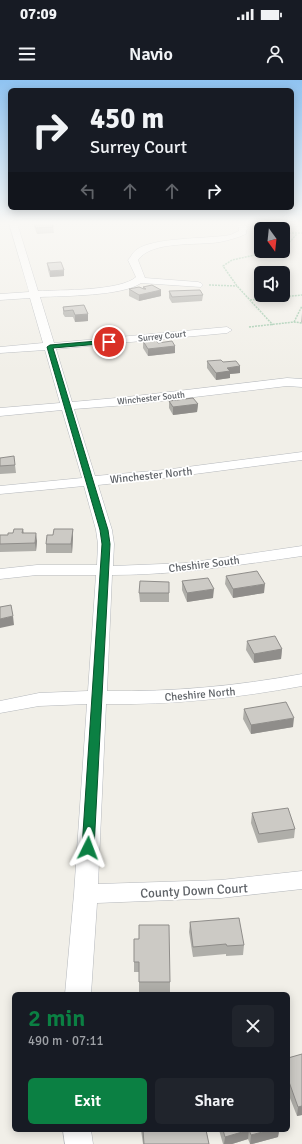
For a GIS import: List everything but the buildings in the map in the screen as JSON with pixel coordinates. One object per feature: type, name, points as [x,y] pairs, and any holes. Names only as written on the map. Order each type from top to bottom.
[{"type":"street","points":[[27,273],[104,530],[106,544],[86,894],[76,927],[78,992]]},
{"type":"street","points":[[140,273],[140,280]]},
{"type":"street","points":[[0,297],[114,289],[131,285],[140,280],[198,285]]},
{"type":"street","name":"Surrey Court","points":[[0,350],[50,347],[228,330]]},
{"type":"street","name":"Winchester South","points":[[0,412],[288,382],[302,382]]},
{"type":"street","name":"Winchester North","points":[[0,490],[164,474],[302,456]]},
{"type":"street","name":"Cheshire South","points":[[0,574],[21,571],[177,569],[302,550]]},
{"type":"street","name":"Cheshire North","points":[[0,707],[33,700],[191,696],[239,691],[302,680]]},
{"type":"street","name":"County Down Court","points":[[86,894],[191,892],[259,886],[302,880]]},
{"type":"street","points":[[77,1132],[78,1144]]},
{"type":"path","points":[[228,273],[237,286],[273,325]]},
{"type":"path","points":[[198,285],[237,286]]},
{"type":"path","points":[[250,300],[302,296]]},
{"type":"path","points":[[294,322],[302,306]]},
{"type":"path","points":[[249,328],[294,322],[302,323]]},
{"type":"route","points":[[88,848],[106,544],[104,530],[50,347],[109,342]]}]
